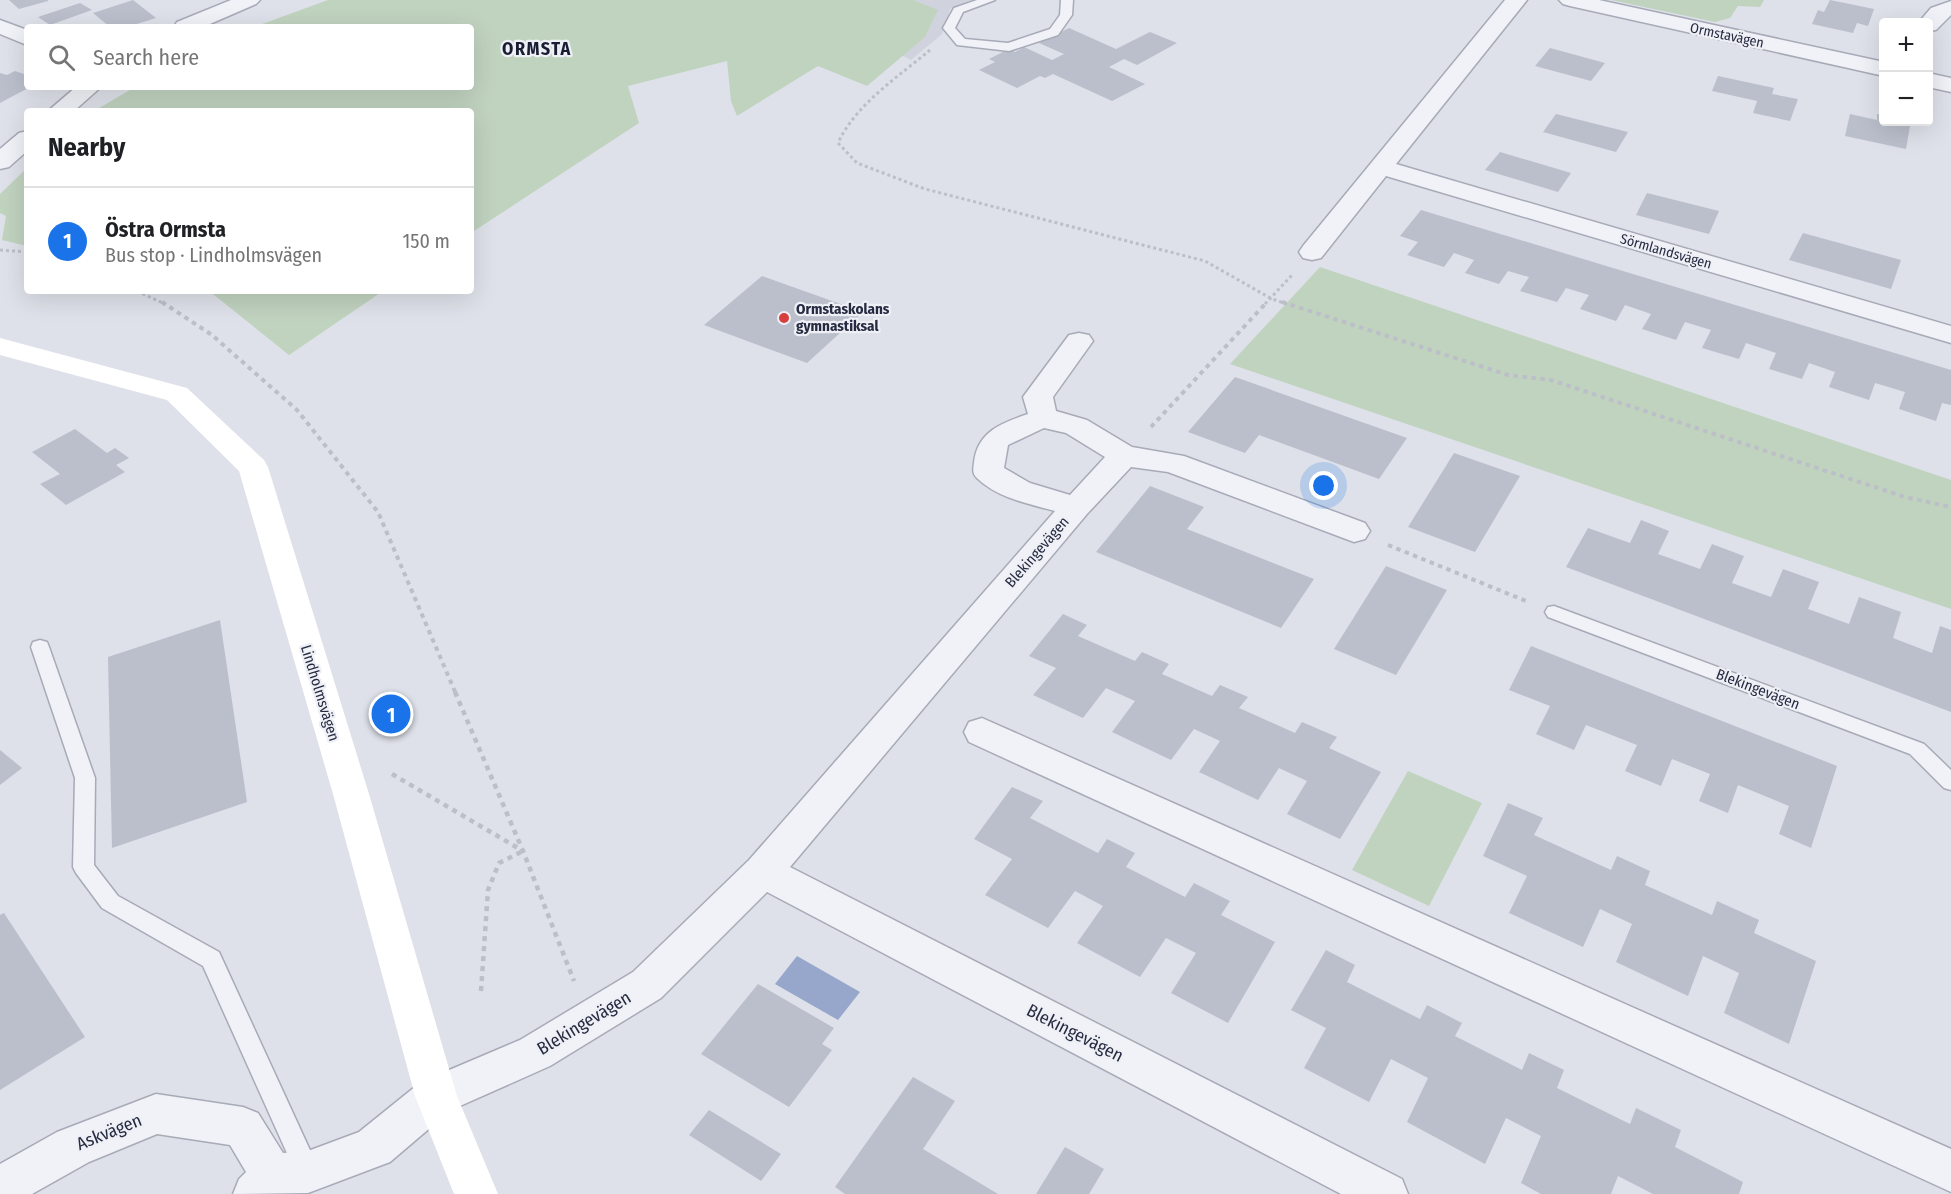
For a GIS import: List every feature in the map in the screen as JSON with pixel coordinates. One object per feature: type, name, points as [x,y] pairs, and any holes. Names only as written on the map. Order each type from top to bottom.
[{"type":"main road","name":"Lindholmsvägen","points":[[0,346],[177,394],[253,467],[351,794],[436,1096],[476,1194]]},
{"type":"street","points":[[192,24],[249,0]]},
{"type":"street","points":[[1312,252],[1516,0]]},
{"type":"street","name":"Ormstavägen","points":[[1570,0],[1879,68]]},
{"type":"street","points":[[1933,20],[1939,13],[1951,7]]},
{"type":"street","points":[[0,26],[24,37]]},
{"type":"street","points":[[1933,81],[1951,85]]},
{"type":"street","points":[[64,108],[86,90]]},
{"type":"street","points":[[0,162],[24,141]]},
{"type":"street","name":"Sörmlandsvägen","points":[[1381,167],[1951,335]]},
{"type":"street","points":[[1079,341],[1038,398],[1044,419],[1069,423],[1124,456],[1173,463],[1354,531]]},
{"type":"street","name":"Blekingevägen","points":[[1044,419],[1000,434],[990,451],[988,472],[1019,490],[1076,507]]},
{"type":"street","name":"Blekingevägen","points":[[436,1096],[535,1053],[647,986],[764,871],[1076,507],[1124,456]]},
{"type":"street","points":[[982,732],[1951,1171]]},
{"type":"street","name":"Blekingevägen","points":[[764,871],[1386,1194]]},
{"type":"street","points":[[279,1180],[374,1147],[436,1096]]},
{"type":"street","name":"Askvägen","points":[[0,1188],[73,1147],[156,1114],[243,1127],[279,1180]]},
{"type":"lane","points":[[989,0],[958,10],[949,28],[961,42],[1009,47],[1054,32],[1066,15],[1067,0]]},
{"type":"lane","name":"Blekingevägen","points":[[1554,612],[1917,749],[1951,782]]},
{"type":"lane","points":[[40,647],[85,778],[83,867],[110,902],[211,959],[279,1180]]},
{"type":"path","points":[[951,31],[853,119],[840,136],[838,143],[857,162],[925,189],[1205,261],[1272,299],[1508,375],[1551,380],[1905,497],[1951,507]]},
{"type":"path","points":[[0,250],[24,252]]},
{"type":"path","points":[[1124,456],[1272,299],[1312,252]]},
{"type":"path","points":[[145,294],[156,298],[212,335],[297,410],[378,512],[524,851],[590,1021]]},
{"type":"path","points":[[1354,531],[1554,612]]},
{"type":"path","points":[[392,774],[524,851]]},
{"type":"path","points":[[481,991],[488,890],[499,863],[524,851]]},
{"type":"shaded area","points":[[787,0],[972,0],[950,9],[942,34],[911,60]]},
{"type":"green space","points":[[328,0],[913,0],[938,10],[925,37],[867,86],[818,66],[737,116],[731,101],[727,61],[628,86],[639,123],[474,231],[474,108],[99,108],[130,90],[474,90],[474,24],[262,24]]},
{"type":"green space","points":[[1611,0],[1764,0],[1760,7],[1738,6],[1730,18],[1715,22]]},
{"type":"green space","points":[[24,171],[24,245],[2,240],[6,216],[0,213],[0,194]]},
{"type":"green space","points":[[1320,267],[1951,480],[1951,609],[1230,364]]},
{"type":"green space","points":[[213,294],[379,294],[289,355]]},
{"type":"green space","points":[[1408,771],[1482,803],[1429,906],[1352,870]]},
{"type":"water","points":[[797,956],[860,992],[838,1020],[775,984]]},
{"type":"building","points":[[9,0],[48,0],[48,1],[19,9]]},
{"type":"building","points":[[133,0],[156,18],[137,24],[106,24],[93,13]]},
{"type":"building","points":[[1830,0],[1874,9],[1868,26],[1857,23],[1853,33],[1812,24],[1818,10],[1824,12]]},
{"type":"building","points":[[80,3],[92,10],[53,24],[48,24],[38,17]]},
{"type":"building","points":[[1069,28],[1116,49],[1150,32],[1177,43],[1137,65],[1124,59],[1109,67],[1145,84],[1112,101],[1053,74],[1045,78],[1040,76],[1017,88],[979,70],[995,62],[989,59],[1009,49],[1015,52],[1024,47],[1052,60],[1064,54],[1039,43]]},
{"type":"building","points":[[1550,48],[1605,63],[1591,81],[1535,66]]},
{"type":"building","points":[[15,71],[24,74],[24,90],[0,103],[0,73],[7,75]]},
{"type":"building","points":[[1718,76],[1774,88],[1772,94],[1798,99],[1790,121],[1753,113],[1757,101],[1712,91]]},
{"type":"building","points":[[1556,114],[1628,132],[1616,152],[1543,132]]},
{"type":"building","points":[[1850,114],[1877,120],[1877,114],[1879,114],[1879,126],[1910,126],[1906,149],[1845,136]]},
{"type":"building","points":[[1500,152],[1571,173],[1558,192],[1485,170]]},
{"type":"building","points":[[1647,193],[1719,211],[1709,234],[1636,215]]},
{"type":"building","points":[[1421,210],[1951,370],[1951,405],[1942,403],[1936,421],[1899,409],[1905,392],[1875,383],[1869,400],[1829,387],[1835,372],[1809,363],[1802,379],[1769,369],[1776,353],[1746,343],[1739,359],[1702,348],[1711,330],[1685,322],[1676,340],[1642,329],[1651,314],[1625,305],[1616,321],[1580,309],[1589,295],[1566,288],[1557,302],[1520,291],[1529,277],[1508,271],[1499,284],[1465,273],[1474,260],[1454,253],[1444,267],[1407,255],[1418,242],[1400,236]]},
{"type":"building","points":[[1803,233],[1901,260],[1891,289],[1789,260]]},
{"type":"building","name":"Ormstaskolans gymnastiksal","points":[[762,276],[863,312],[807,363],[704,325]]},
{"type":"building","points":[[1235,377],[1407,438],[1379,479],[1259,435],[1245,453],[1188,432]]},
{"type":"building","points":[[75,429],[107,453],[115,448],[129,458],[116,465],[125,472],[66,505],[40,484],[60,474],[32,452]]},
{"type":"building","points":[[1454,453],[1520,476],[1475,552],[1408,527]]},
{"type":"building","points":[[1150,486],[1204,507],[1187,529],[1314,579],[1281,628],[1096,552]]},
{"type":"building","points":[[1641,520],[1669,531],[1658,554],[1700,569],[1712,544],[1744,556],[1732,583],[1771,597],[1783,569],[1819,582],[1808,609],[1849,624],[1859,597],[1901,612],[1893,638],[1932,653],[1940,626],[1951,630],[1951,712],[1566,567],[1588,528],[1630,543]]},
{"type":"building","points":[[1386,566],[1447,590],[1396,675],[1334,649]]},
{"type":"building","points":[[1063,614],[1087,625],[1078,636],[1135,661],[1142,652],[1169,664],[1162,674],[1212,696],[1220,685],[1248,697],[1239,708],[1295,733],[1302,722],[1337,737],[1329,748],[1381,772],[1340,839],[1287,814],[1307,781],[1279,768],[1258,800],[1199,772],[1220,741],[1194,729],[1171,760],[1112,732],[1135,701],[1106,688],[1083,718],[1033,695],[1056,668],[1029,656]]},
{"type":"building","points":[[220,620],[247,802],[112,848],[108,657]]},
{"type":"building","points":[[1531,646],[1837,766],[1811,848],[1779,834],[1789,806],[1738,785],[1728,813],[1699,801],[1710,774],[1672,759],[1661,786],[1625,771],[1637,745],[1586,725],[1574,750],[1536,734],[1550,706],[1509,690]]},
{"type":"building","points":[[0,750],[22,768],[0,785]]},
{"type":"building","points":[[1012,787],[1043,801],[1030,818],[1098,853],[1107,839],[1135,853],[1126,867],[1185,897],[1194,883],[1230,901],[1221,915],[1275,942],[1228,1023],[1171,993],[1196,953],[1166,938],[1140,977],[1077,943],[1103,906],[1075,891],[1048,928],[985,895],[1012,859],[974,839]]},
{"type":"building","points":[[1508,803],[1543,818],[1534,835],[1611,870],[1617,856],[1650,871],[1645,885],[1712,915],[1717,901],[1759,920],[1754,933],[1816,961],[1789,1044],[1724,1013],[1739,973],[1703,956],[1688,996],[1616,962],[1632,924],[1600,909],[1583,947],[1509,913],[1527,876],[1483,856]]},
{"type":"building","points":[[4,913],[85,1037],[0,1090],[0,915]]},
{"type":"building","points":[[1326,950],[1355,965],[1347,982],[1420,1019],[1427,1005],[1462,1023],[1455,1036],[1522,1070],[1529,1053],[1564,1070],[1557,1088],[1630,1124],[1636,1108],[1681,1130],[1675,1147],[1743,1182],[1739,1194],[1653,1194],[1618,1176],[1611,1194],[1541,1194],[1521,1183],[1541,1136],[1506,1118],[1485,1164],[1407,1122],[1428,1078],[1391,1059],[1369,1102],[1304,1068],[1326,1028],[1291,1010]]},
{"type":"building","points":[[758,984],[834,1028],[822,1044],[832,1050],[789,1107],[701,1054]]},
{"type":"building","points":[[913,1077],[955,1101],[923,1149],[998,1194],[845,1194],[835,1187]]},
{"type":"building","points":[[709,1110],[781,1154],[761,1181],[689,1135]]},
{"type":"building","points":[[1065,1147],[1104,1169],[1089,1194],[1036,1194]]},
{"type":"place","name":"Ormstaskolans gymnastiksal","points":[[784,318]]},
{"type":"place","name":"Östra Ormsta","points":[[391,714]]},
{"type":"district","name":"ORMSTA","points":[[537,49]]}]
